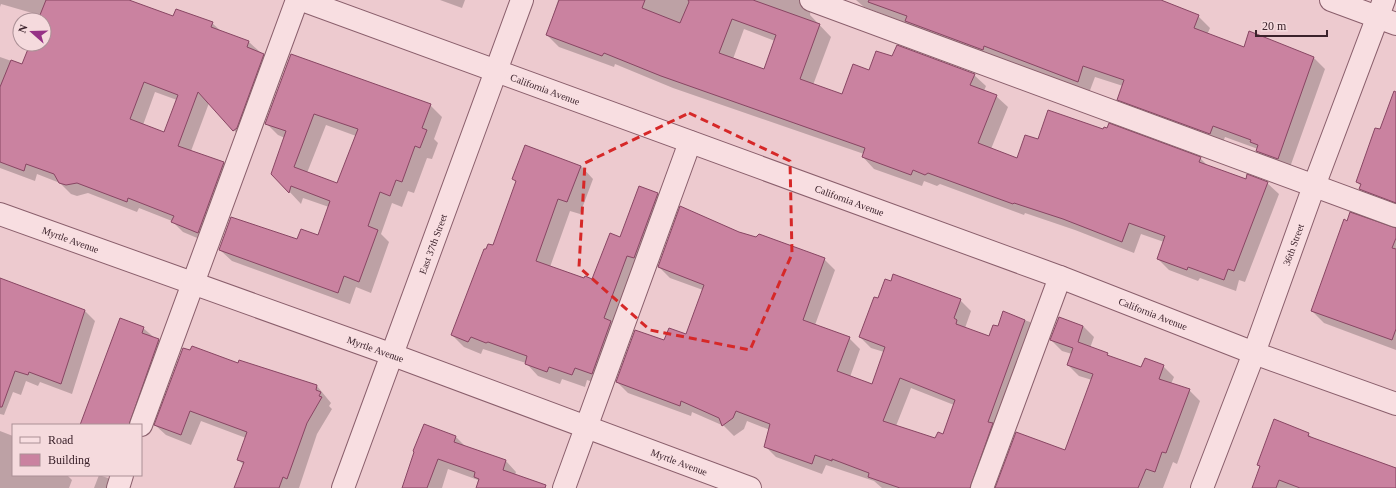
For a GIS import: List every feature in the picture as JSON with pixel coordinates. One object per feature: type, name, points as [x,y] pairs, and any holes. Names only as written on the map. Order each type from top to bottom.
[{"type":"street","points":[[141,424],[297,0]]},
{"type":"street","name":"California Avenue","points":[[302,0],[1060,277],[1254,353],[1396,404]]},
{"type":"street","name":"East 37th Street","points":[[343,488],[497,72],[522,0]]},
{"type":"street","points":[[811,0],[1396,216]]},
{"type":"street","points":[[1331,0],[1386,14]]},
{"type":"street","name":"36th Street","points":[[1202,488],[1254,353],[1314,186],[1386,14]]},
{"type":"street","points":[[564,488],[690,142]]},
{"type":"street","name":"Myrtle Avenue","points":[[0,214],[393,355],[750,488]]},
{"type":"street","points":[[982,488],[1060,277]]},
{"type":"street","points":[[118,488],[122,476]]},
{"type":"highlighted area","points":[[689,113],[790,161],[792,254],[750,350],[650,330],[579,267],[585,163]]},
{"type":"building","points":[[46,0],[129,0],[173,16],[176,9],[213,22],[211,27],[249,41],[247,47],[264,54],[237,128],[233,131],[198,92],[178,146],[224,162],[198,233],[171,222],[174,216],[128,198],[127,202],[77,183],[66,185],[59,183],[54,174],[26,164],[24,171],[0,162],[0,87],[11,60],[22,64],[27,52],[52,52],[52,12],[41,12]],"holes":[[[144,82],[178,95],[164,132],[130,119]]]},
{"type":"building","points":[[559,0],[645,0],[642,8],[680,23],[689,2],[688,0],[753,0],[820,24],[800,79],[842,94],[853,64],[869,70],[876,51],[892,56],[897,45],[975,74],[970,85],[997,95],[978,143],[1017,158],[1025,135],[1038,139],[1048,110],[1103,129],[1104,127],[1107,128],[1109,123],[1201,157],[1199,162],[1246,179],[1247,174],[1268,182],[1234,271],[1228,269],[1224,280],[1188,267],[1187,270],[1157,259],[1165,236],[1129,223],[1122,242],[1063,219],[1014,203],[1013,204],[928,173],[925,175],[913,170],[911,175],[862,157],[865,148],[661,76],[604,53],[602,56],[546,35]],"holes":[[[732,19],[776,35],[764,69],[719,53]]]},
{"type":"building","points":[[869,0],[1161,0],[1199,15],[1194,28],[1244,47],[1249,31],[1314,57],[1278,159],[1256,151],[1258,145],[1250,142],[1251,140],[1213,126],[1210,134],[1117,100],[1124,80],[1083,66],[1078,82],[984,46],[983,50],[905,21],[907,16],[868,2]]},
{"type":"building","points":[[291,54],[431,104],[422,128],[427,130],[420,148],[415,146],[402,182],[396,180],[390,196],[380,192],[368,226],[378,230],[359,282],[344,276],[338,293],[219,250],[231,217],[297,239],[301,229],[318,235],[330,201],[291,186],[289,193],[271,174],[286,131],[265,124]],"holes":[[[314,114],[358,129],[337,183],[294,167]]]},
{"type":"building","points":[[1394,91],[1396,92],[1396,203],[1359,189],[1361,184],[1356,182],[1375,128],[1380,129]]},
{"type":"building","points":[[525,145],[581,166],[567,202],[558,199],[536,261],[584,278],[585,276],[592,279],[610,233],[620,237],[639,186],[658,193],[634,258],[627,256],[604,318],[611,321],[592,374],[575,368],[572,375],[549,367],[547,372],[525,364],[527,356],[471,337],[468,342],[451,335],[484,249],[486,249],[488,244],[493,245],[516,181],[512,179]]},
{"type":"building","points":[[680,206],[739,232],[756,237],[759,234],[825,258],[803,320],[850,337],[837,371],[872,384],[885,347],[859,337],[874,297],[878,298],[885,279],[891,281],[893,274],[961,299],[954,318],[957,320],[956,324],[989,336],[993,325],[998,326],[1003,311],[1025,320],[988,422],[993,423],[970,488],[900,488],[868,477],[869,473],[832,459],[832,461],[815,455],[812,464],[764,447],[770,424],[736,411],[733,418],[722,426],[719,418],[681,401],[680,406],[616,382],[635,330],[664,340],[669,328],[686,334],[704,285],[658,267]],"holes":[[[900,378],[955,400],[943,434],[938,432],[935,438],[883,421]]]},
{"type":"building","points":[[1350,212],[1396,228],[1396,238],[1392,248],[1396,249],[1396,329],[1392,340],[1311,311],[1344,219],[1347,221]]},
{"type":"building","points":[[0,278],[85,310],[61,384],[29,372],[28,375],[15,371],[2,407],[0,407]]},
{"type":"building","points":[[1059,317],[1083,326],[1078,342],[1108,353],[1107,355],[1141,367],[1145,358],[1164,365],[1159,379],[1190,389],[1166,453],[1162,452],[1155,472],[1146,469],[1138,488],[995,488],[1016,432],[1065,450],[1093,374],[1067,365],[1073,348],[1050,340]]},
{"type":"building","points":[[120,318],[144,327],[142,333],[159,339],[129,424],[80,424]]},
{"type":"building","points":[[192,346],[238,363],[239,360],[317,385],[316,390],[321,392],[319,396],[322,397],[307,423],[287,479],[283,477],[279,488],[234,488],[244,462],[237,460],[247,432],[190,411],[181,435],[154,425],[183,348],[190,350]]},
{"type":"building","points":[[1274,419],[1309,433],[1308,436],[1396,468],[1396,488],[1300,488],[1279,480],[1276,488],[1252,488],[1260,466],[1257,465]]},
{"type":"building","points":[[424,424],[456,436],[454,442],[506,460],[503,470],[546,485],[545,488],[476,488],[479,479],[474,477],[475,472],[438,459],[427,488],[402,488],[414,452],[413,451]]}]
